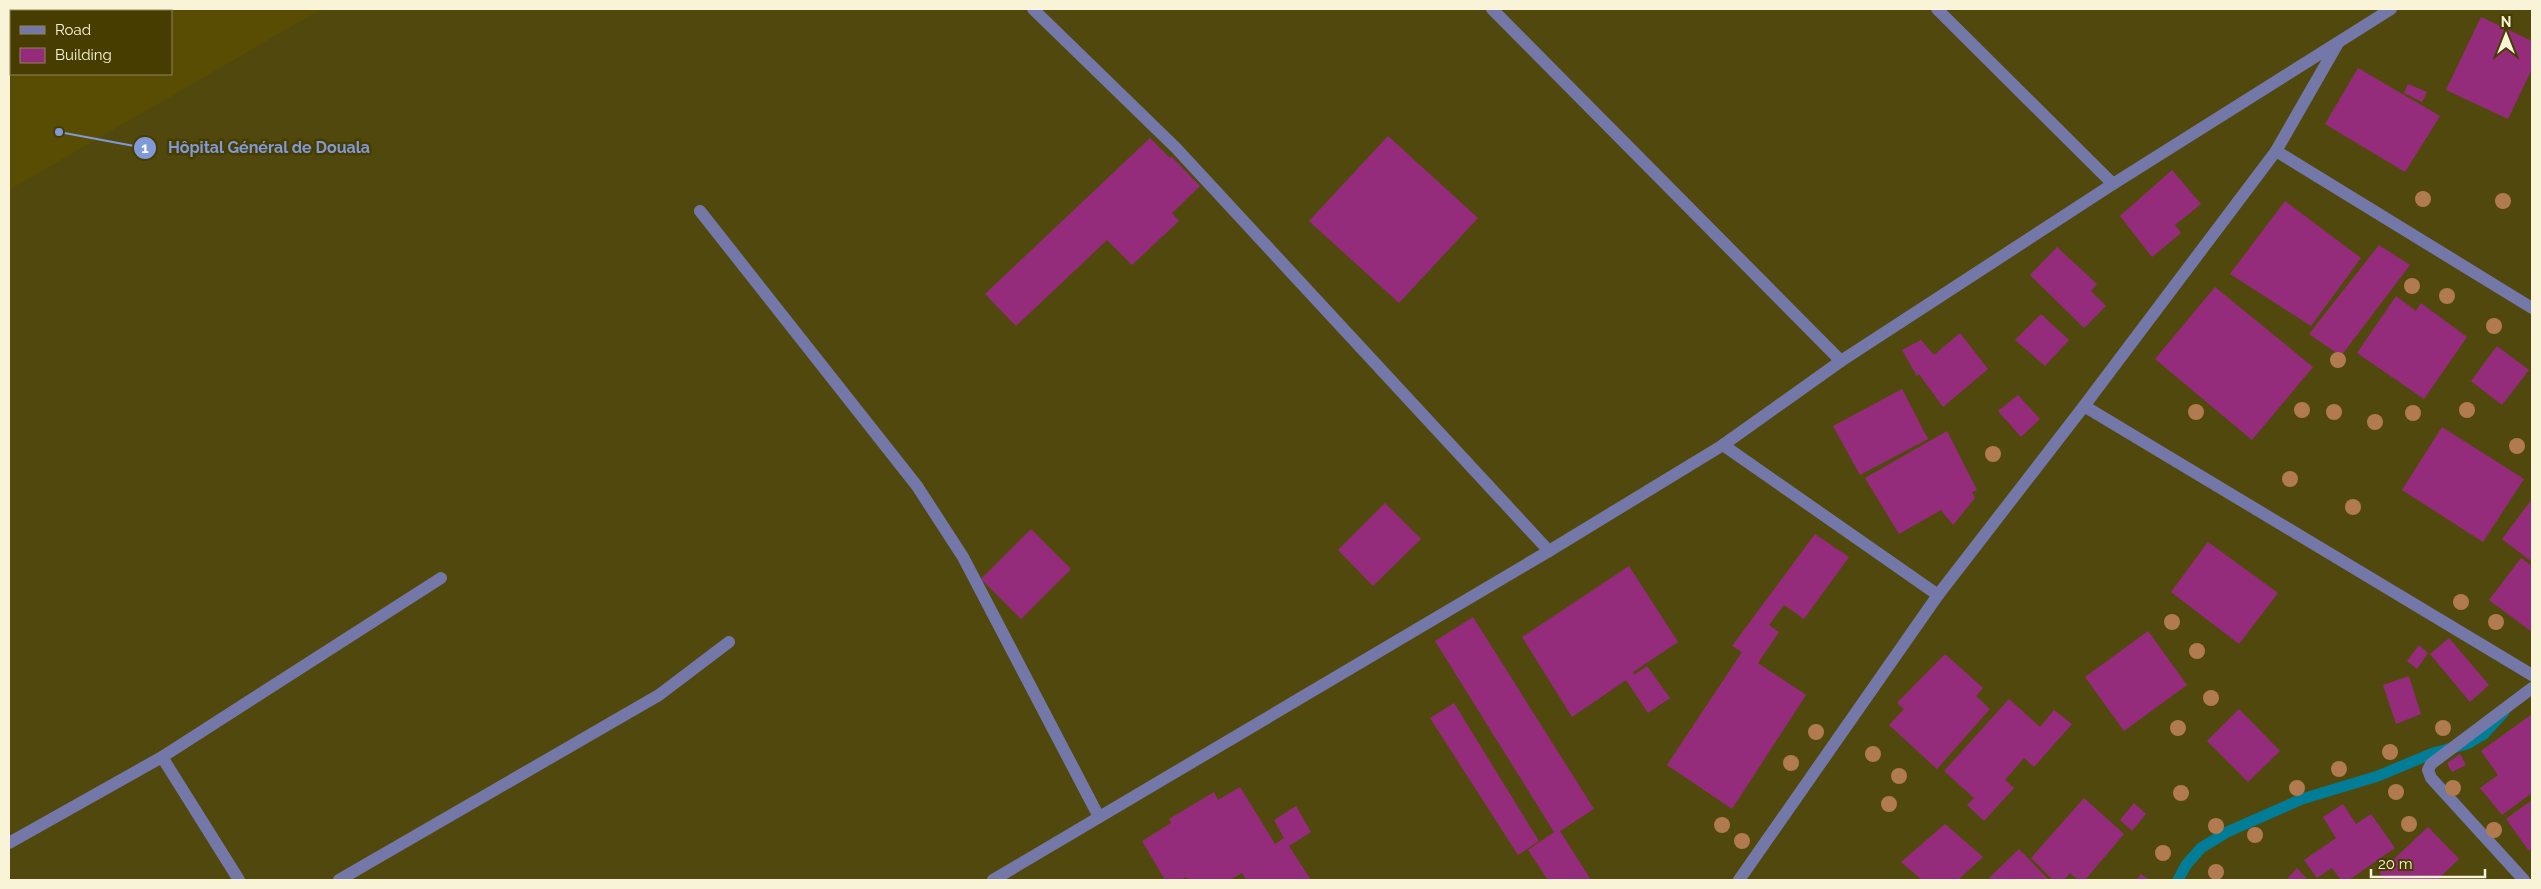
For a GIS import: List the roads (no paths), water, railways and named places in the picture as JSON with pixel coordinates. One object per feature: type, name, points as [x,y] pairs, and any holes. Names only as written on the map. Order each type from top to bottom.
[{"type":"street","points":[[1033,9],[1176,148],[1549,551]]},
{"type":"street","points":[[1492,9],[1841,361]]},
{"type":"street","points":[[1937,9],[2113,184]]},
{"type":"street","points":[[994,880],[1723,446],[1841,361],[2113,184],[2391,9]]},
{"type":"street","points":[[1739,880],[1938,595],[2084,406],[2276,151],[2339,41]]},
{"type":"street","points":[[2276,151],[2532,308]]},
{"type":"street","points":[[700,211],[922,494],[963,557],[1099,817]]},
{"type":"street","points":[[2084,406],[2532,675]]},
{"type":"street","points":[[1723,446],[1938,595]]},
{"type":"street","points":[[9,843],[162,757],[441,578]]},
{"type":"street","points":[[340,880],[659,695],[729,642]]},
{"type":"street","points":[[2524,880],[2431,778],[2428,770],[2431,764],[2532,688]]},
{"type":"street","points":[[162,757],[239,880]]},
{"type":"waterway","points":[[2178,880],[2186,865],[2201,848],[2227,832],[2302,799],[2378,776],[2433,753],[2467,744],[2484,734],[2504,712]]},
{"type":"place","name":"Hôpital Général de Douala","points":[[59,132]]}]
